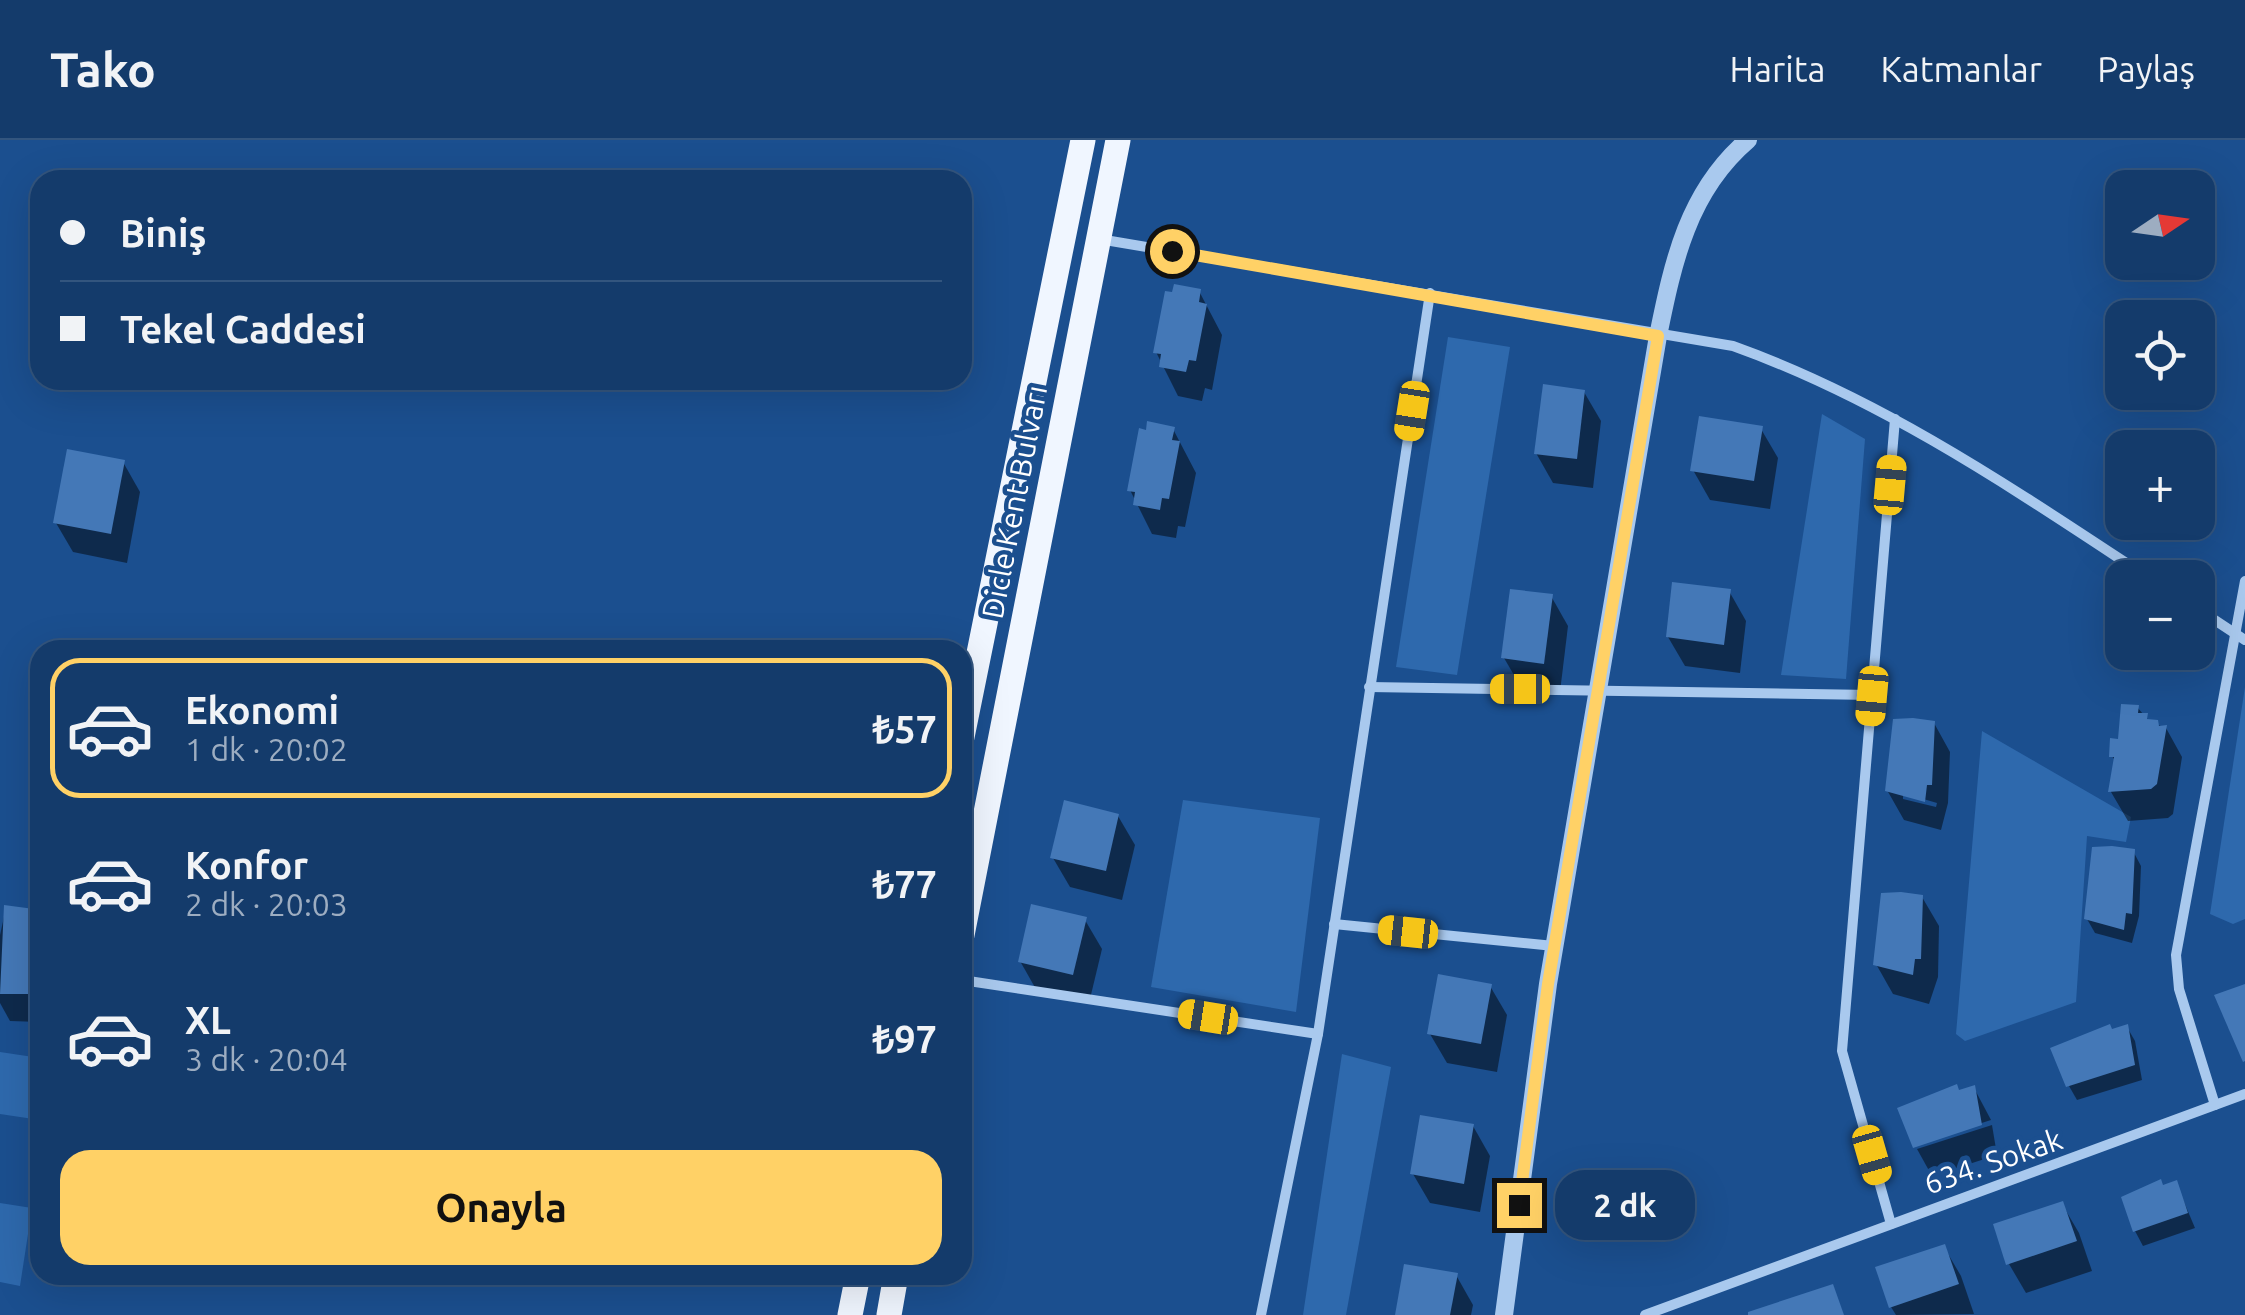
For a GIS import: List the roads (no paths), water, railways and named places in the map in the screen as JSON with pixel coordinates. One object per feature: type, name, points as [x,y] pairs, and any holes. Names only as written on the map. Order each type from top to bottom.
[{"type":"main road","name":"Dicle Kent Bulvarı","points":[[972,688],[1084,140]]},
{"type":"main road","name":"Dicle Kent Bulvarı","points":[[972,884],[1118,140]]},
{"type":"main road","points":[[850,1315],[856,1285]]},
{"type":"main road","points":[[889,1315],[894,1285]]},
{"type":"street","points":[[1504,1315],[1554,946],[1677,244],[1722,162],[1748,140]]},
{"type":"street","points":[[1098,239],[1430,293],[1749,352],[1811,374],[1956,452],[2121,560]]},
{"type":"street","points":[[1261,1315],[1318,1034],[1430,293]]},
{"type":"street","points":[[1891,1224],[1842,1051],[1895,419]]},
{"type":"street","points":[[2214,1105],[2179,990],[2176,954],[2245,581]]},
{"type":"street","points":[[2215,620],[2245,640]]},
{"type":"street","points":[[1370,687],[1872,696]]},
{"type":"street","points":[[1334,924],[1554,946]]},
{"type":"street","points":[[972,982],[1318,1034]]},
{"type":"street","name":"634. Sokak","points":[[1645,1315],[2245,1094]]}]
